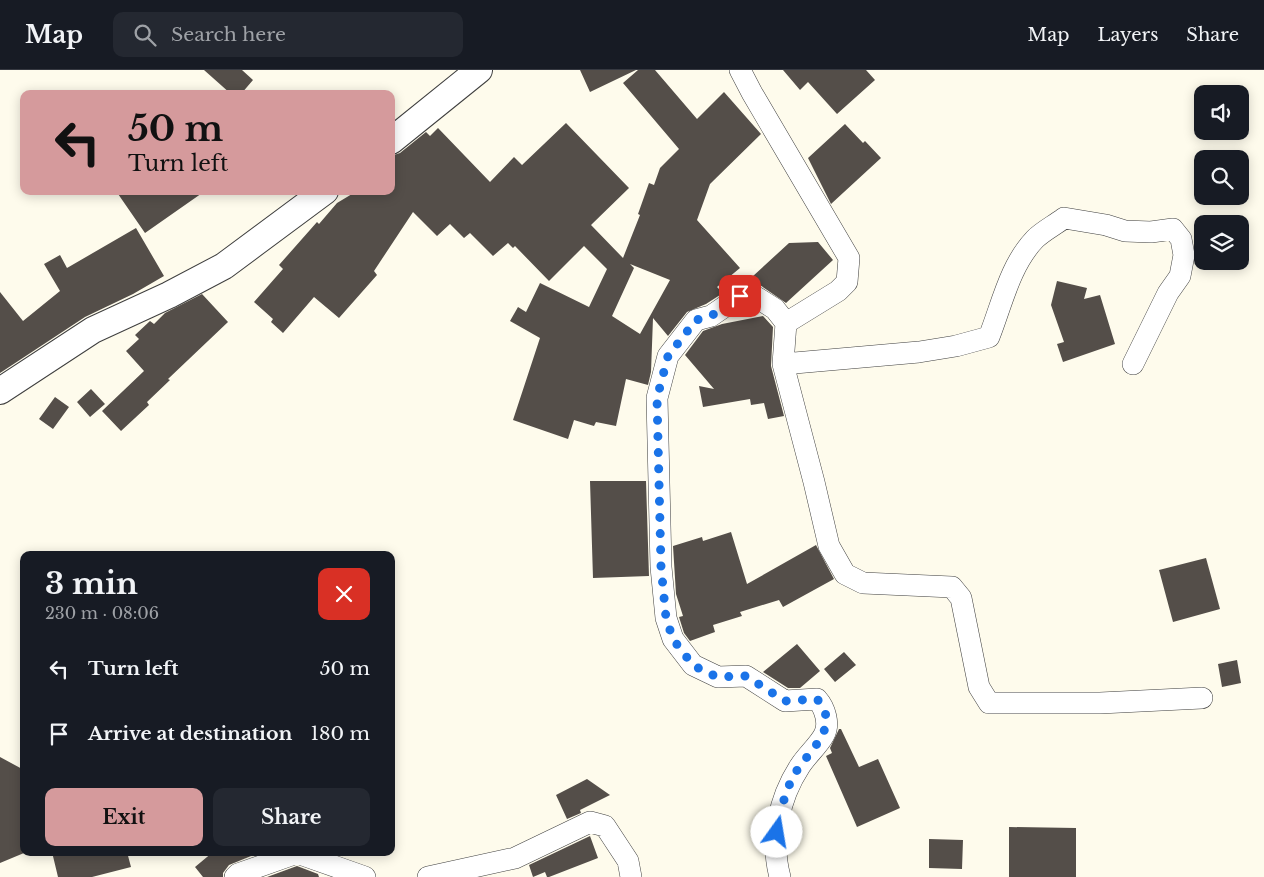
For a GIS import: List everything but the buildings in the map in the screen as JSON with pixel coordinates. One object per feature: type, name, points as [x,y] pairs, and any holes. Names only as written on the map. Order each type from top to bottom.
[{"type":"street","points":[[395,138],[479,70]]},
{"type":"street","points":[[740,70],[752,94],[849,258],[847,282],[838,291],[786,323]]},
{"type":"street","points":[[0,390],[93,330],[169,295],[224,266],[320,195]]},
{"type":"street","points":[[783,364],[919,352],[956,346],[989,337],[1005,289],[1023,254],[1036,238],[1064,218],[1086,221],[1125,231],[1151,232],[1173,229],[1181,239],[1184,255],[1180,276],[1168,293],[1133,364]]},
{"type":"street","points":[[780,877],[774,845],[779,818],[792,779],[824,735],[827,725],[823,706],[817,699],[785,701],[746,676],[718,677],[693,665],[673,639],[666,618],[661,566],[657,398],[668,356],[696,320],[711,316],[740,296],[756,297],[775,308],[786,323],[783,364],[829,546],[845,574],[863,582],[952,587],[961,598],[978,687],[989,703],[1100,703],[1202,698]]},
{"type":"street","points":[[428,877],[515,858],[590,822],[605,826],[610,832],[628,861],[631,877]]},
{"type":"street","points":[[235,877],[238,874],[289,856]]},
{"type":"street","points":[[306,856],[365,877]]},
{"type":"route","points":[[740,296],[711,316],[696,320],[668,356],[657,398],[661,566],[666,618],[673,639],[693,665],[718,677],[733,678],[746,676],[785,701],[817,699],[823,706],[827,725],[824,735],[811,750],[792,779],[779,818],[777,832]]}]
